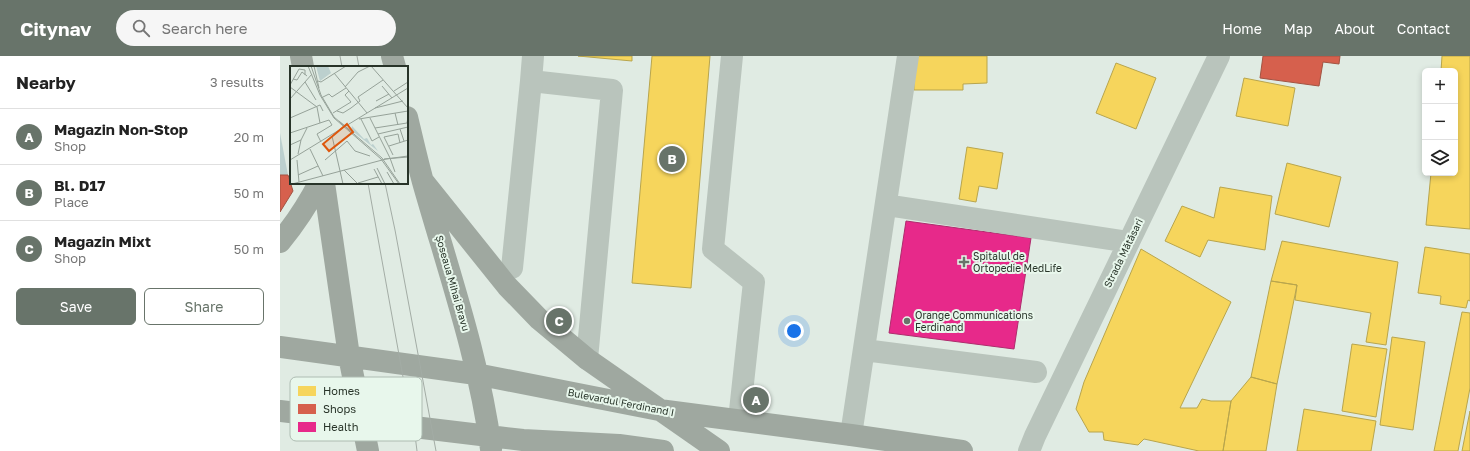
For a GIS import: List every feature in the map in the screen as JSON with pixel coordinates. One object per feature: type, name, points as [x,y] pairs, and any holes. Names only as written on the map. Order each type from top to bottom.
[{"type":"main road","points":[[302,56],[304,66]]},
{"type":"main road","points":[[392,56],[395,66]]},
{"type":"main road","name":"Șoseaua Mihai Bravu","points":[[408,121],[423,181],[466,329],[490,444]]},
{"type":"main road","points":[[423,181],[507,286],[539,319],[587,359],[719,451]]},
{"type":"main road","points":[[280,242],[290,231],[310,201],[318,184]]},
{"type":"main road","points":[[324,184],[353,377]]},
{"type":"main road","name":"Bulevardul Ferdinand I","points":[[280,347],[476,374],[660,410],[962,451]]},
{"type":"main road","points":[[280,411],[290,412]]},
{"type":"main road","points":[[422,431],[490,444],[523,440],[663,451]]},
{"type":"main road","points":[[366,441],[368,451]]},
{"type":"street","points":[[512,268],[533,56]]},
{"type":"street","points":[[732,56],[713,249],[754,282],[740,420]]},
{"type":"street","points":[[851,435],[908,56]]},
{"type":"street","name":"Strada Mătăsari","points":[[1029,451],[1219,56]]},
{"type":"street","points":[[531,81],[612,90],[587,359]]},
{"type":"street","points":[[886,205],[1129,242]]},
{"type":"street","points":[[864,350],[1036,372]]},
{"type":"shaded area","points":[[280,133],[288,175],[280,175]]},
{"type":"building: Homes","points":[[578,56],[632,56],[632,61]]},
{"type":"building: Homes","points":[[652,56],[710,56],[691,288],[632,283]]},
{"type":"building: Homes","points":[[914,56],[987,56],[987,83],[963,84],[963,90],[914,90]]},
{"type":"building: Homes","points":[[1442,56],[1470,56],[1470,229],[1426,225],[1431,176],[1458,176],[1458,68],[1441,68]]},
{"type":"building: Homes","points":[[1116,63],[1156,78],[1136,129],[1096,113]]},
{"type":"building: Homes","points":[[1244,78],[1295,88],[1288,126],[1236,116]]},
{"type":"building: Homes","points":[[967,147],[1003,153],[997,189],[979,186],[976,202],[959,199]]},
{"type":"building: Homes","points":[[1287,163],[1341,177],[1329,227],[1275,214]]},
{"type":"building: Homes","points":[[1220,187],[1272,196],[1265,250],[1208,240],[1200,257],[1165,241],[1182,206],[1214,218]]},
{"type":"building: Homes","points":[[1282,241],[1398,262],[1386,345],[1366,342],[1371,313],[1295,300],[1297,285],[1271,281]]},
{"type":"building: Homes","points":[[1425,247],[1470,254],[1470,301],[1468,300],[1466,308],[1440,304],[1441,296],[1418,293]]},
{"type":"building: Homes","points":[[1141,249],[1231,302],[1180,408],[1197,408],[1202,399],[1211,401],[1231,401],[1223,451],[1199,451],[1144,439],[1138,445],[1104,440],[1103,432],[1089,432],[1076,409],[1084,382]]},
{"type":"building: Homes","points":[[1271,281],[1297,285],[1277,384],[1251,377]]},
{"type":"building: Homes","points":[[1462,312],[1470,313],[1470,388],[1458,451],[1434,451]]},
{"type":"building: Homes","points":[[1392,337],[1425,342],[1413,430],[1380,425]]},
{"type":"building: Homes","points":[[1352,344],[1387,349],[1376,417],[1342,411]]},
{"type":"building: Homes","points":[[1251,377],[1277,384],[1266,451],[1223,451],[1231,401]]},
{"type":"building: Homes","points":[[1304,409],[1376,421],[1371,451],[1297,451]]},
{"type":"building: Homes","points":[[1470,411],[1470,451],[1462,451]]},
{"type":"building: Shops","points":[[1263,56],[1340,56],[1339,64],[1323,62],[1319,86],[1260,78]]},
{"type":"building: Shops","points":[[280,175],[288,175],[293,191],[280,212]]},
{"type":"building: Health","name":"Spitalul de Ortopedie MedLife","points":[[906,221],[1031,238],[1014,349],[889,333]]},
{"type":"tram line","points":[[340,56],[342,66]]},
{"type":"tram line","points":[[357,56],[359,66]]},
{"type":"tram line","points":[[368,184],[403,377]]},
{"type":"tram line","points":[[385,184],[436,451]]},
{"type":"tram line","points":[[416,441],[417,451]]},
{"type":"place","name":"Bl. D17","points":[[672,159]]},
{"type":"place","name":"Spitalul de Ortopedie MedLife","points":[[964,262]]},
{"type":"place","name":"Magazin Mixt","points":[[559,321]]},
{"type":"place","name":"Orange Communications Ferdinand","points":[[907,321]]},
{"type":"place","name":"Magazin Non-Stop","points":[[756,400]]}]
